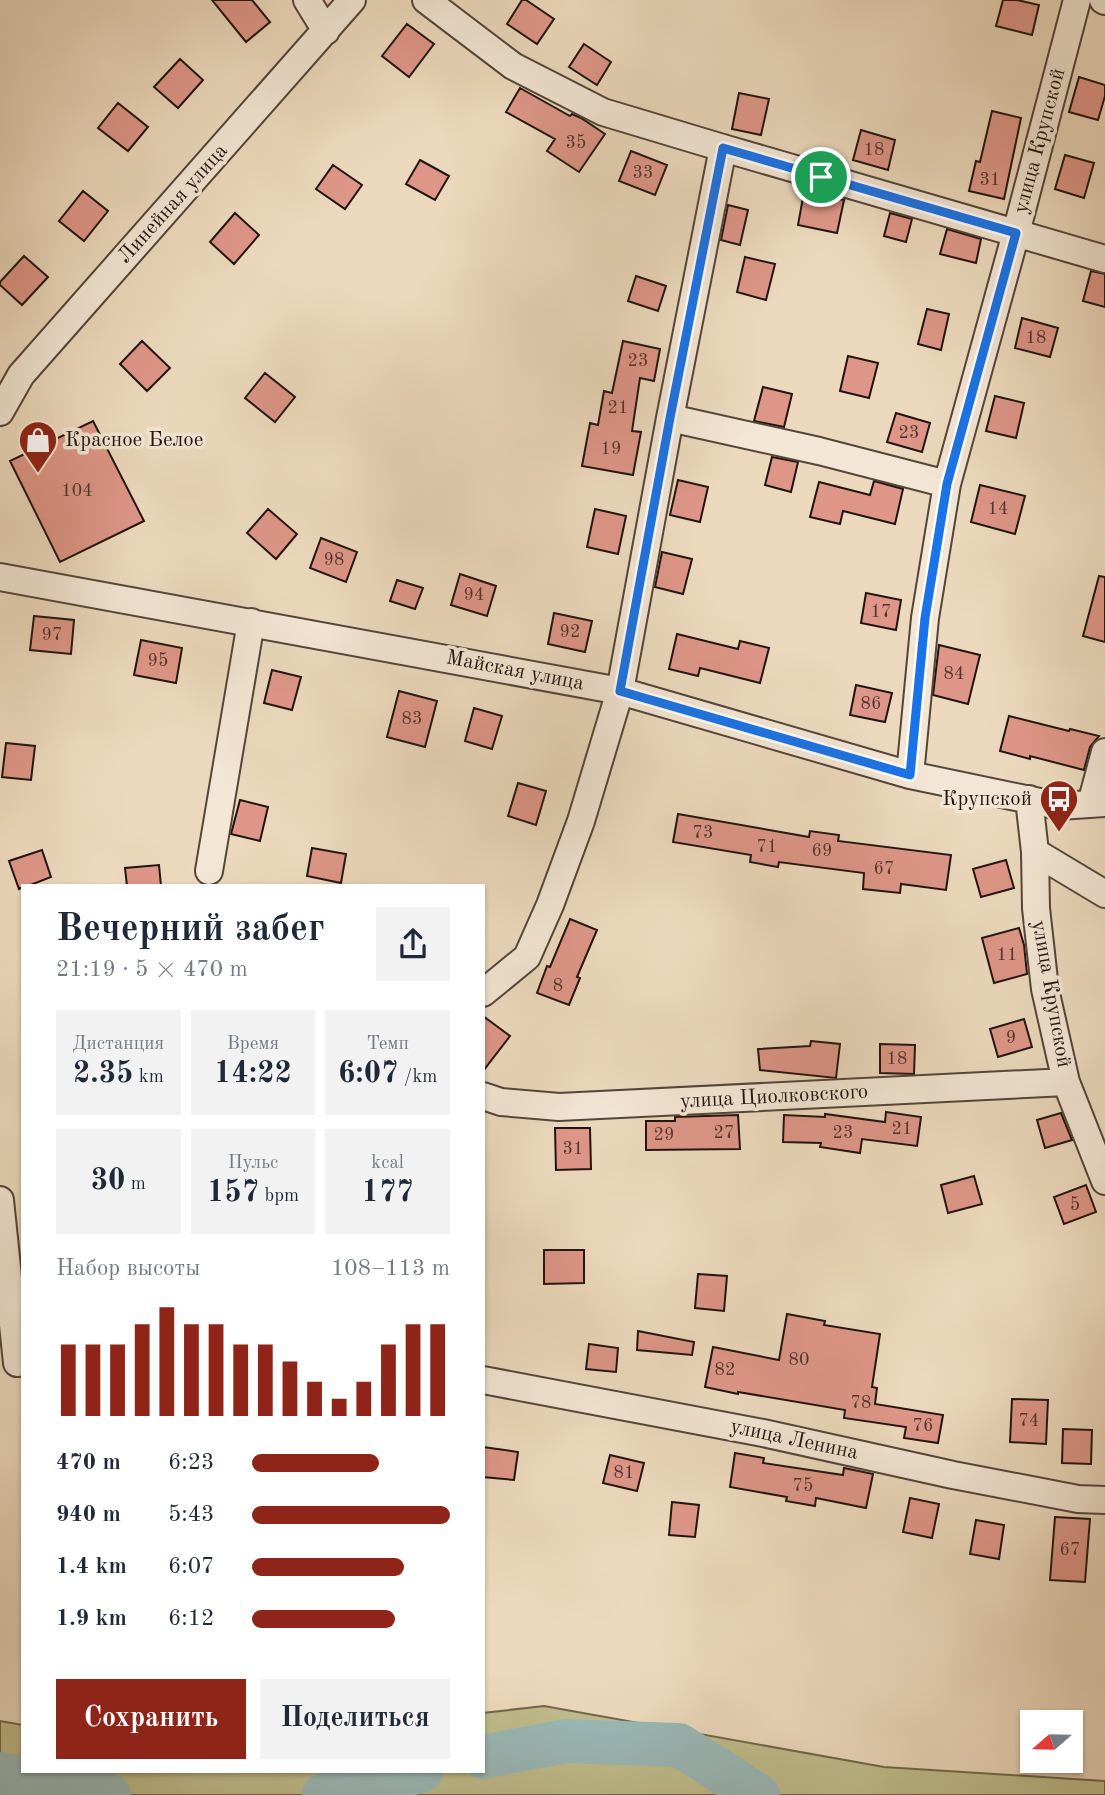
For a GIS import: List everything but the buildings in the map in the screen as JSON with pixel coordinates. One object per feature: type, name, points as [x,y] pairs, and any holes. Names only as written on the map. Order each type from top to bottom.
[{"type":"street","points":[[307,0],[327,31]]},
{"type":"street","name":"Линейная улица","points":[[0,412],[21,375],[352,0]]},
{"type":"street","points":[[426,0],[513,66],[603,112],[1105,260]]},
{"type":"street","name":"улица Крупской","points":[[910,775],[925,618],[947,484],[1077,0]]},
{"type":"street","points":[[485,991],[527,957],[550,905],[581,821],[620,691],[723,148]]},
{"type":"street","points":[[670,418],[819,451],[947,484]]},
{"type":"street","name":"Майская улица","points":[[0,577],[620,691],[910,775],[1059,806],[1098,803]]},
{"type":"street","points":[[209,871],[251,622]]},
{"type":"street","points":[[1098,803],[1105,752]]},
{"type":"street","name":"улица Крупской","points":[[1029,799],[1035,852],[1036,908],[1045,989],[1066,1082],[1105,1181]]},
{"type":"street","points":[[1035,852],[1105,894]]},
{"type":"street","name":"улица Циолковского","points":[[485,1097],[501,1102],[559,1107],[1066,1082]]},
{"type":"street","points":[[0,1200],[13,1364]]},
{"type":"street","name":"улица Ленина","points":[[485,1380],[763,1433],[978,1480],[1078,1499],[1105,1500]]},
{"type":"shaded area","points":[[544,1706],[884,1767],[1105,1781],[1105,1795],[0,1795],[0,1721],[21,1725],[21,1773],[485,1773],[485,1713]]},
{"type":"waterway","points":[[485,1757],[566,1741],[679,1745],[758,1795]]},
{"type":"waterway","points":[[324,1795],[413,1773]]},
{"type":"waterway","points":[[0,1774],[109,1795]]},
{"type":"place","name":"Красное Белое","points":[[38,474]]},
{"type":"place","name":"Крупской","points":[[1059,833]]},
{"type":"route","points":[[723,148],[821,177],[1016,233],[947,484],[925,618],[910,775],[620,691],[723,148]]}]
